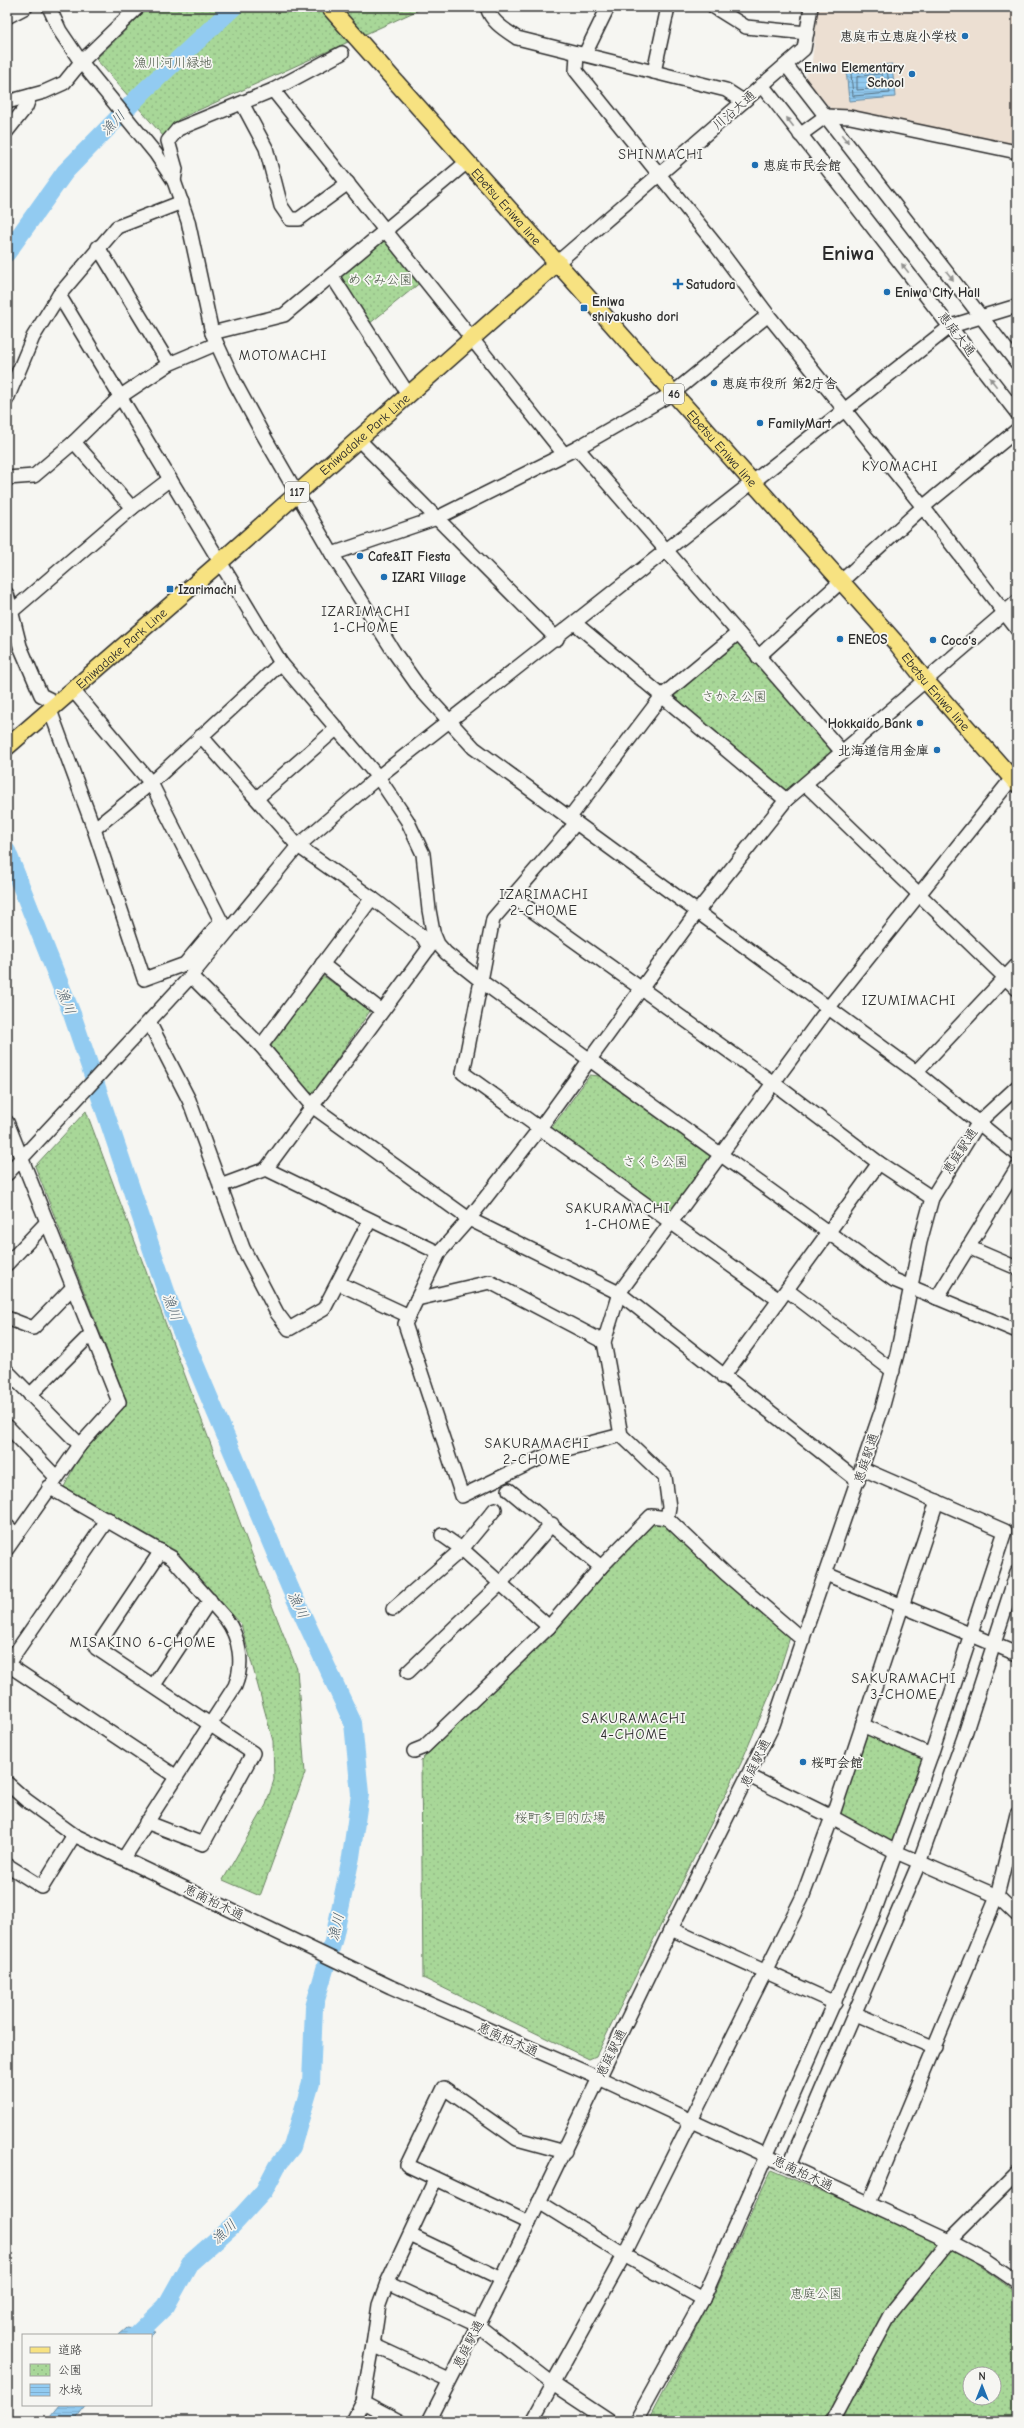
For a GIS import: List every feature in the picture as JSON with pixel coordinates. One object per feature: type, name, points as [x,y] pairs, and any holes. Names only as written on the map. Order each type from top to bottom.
[{"type":"main road","name":"Ebetsu Eniwa line","points":[[329,7],[558,262],[897,644],[926,680],[1015,778]]},
{"type":"main road","name":"Eniwadake Park Line","points":[[7,747],[219,563],[297,492],[558,262]]},
{"type":"street","points":[[7,17],[26,7]]},
{"type":"street","points":[[49,7],[60,31],[81,62],[149,146],[174,181],[182,202],[214,338],[260,431],[332,554],[394,652],[421,690],[474,748],[916,1072],[1017,1154]]},
{"type":"street","points":[[7,102],[30,96],[64,83],[81,62],[138,7]]},
{"type":"street","points":[[487,7],[488,13],[500,27],[518,38],[726,90],[743,101]]},
{"type":"street","points":[[608,7],[581,53],[576,71],[768,315],[923,507],[1017,629]]},
{"type":"street","points":[[654,72],[668,7]]},
{"type":"street","points":[[714,7],[746,27],[807,33]]},
{"type":"street","name":"川沿大通","points":[[558,262],[660,176],[743,101],[804,49],[811,7]]},
{"type":"street","points":[[174,181],[176,169],[168,141],[178,129],[273,90],[342,53]]},
{"type":"street","points":[[786,65],[1017,363]]},
{"type":"street","name":"恵庭大通","points":[[762,86],[951,326],[1017,413]]},
{"type":"street","points":[[273,90],[564,454]]},
{"type":"street","points":[[7,131],[26,107],[30,96]]},
{"type":"street","points":[[242,103],[266,148],[281,206],[290,219],[299,219],[348,183]]},
{"type":"street","points":[[800,135],[826,116],[850,117],[1016,155]]},
{"type":"street","points":[[7,478],[34,476],[74,442],[121,396],[169,364],[214,338],[284,315],[467,162]]},
{"type":"street","points":[[7,399],[33,337],[59,295],[98,247],[117,227],[182,202]]},
{"type":"street","points":[[98,247],[169,364]]},
{"type":"street","points":[[332,276],[408,394]]},
{"type":"street","points":[[59,295],[121,396],[219,563],[281,663],[378,777],[407,820],[423,854],[433,932],[438,944],[446,953],[481,981],[828,1234],[894,1280],[912,1286],[1017,1331]]},
{"type":"street","points":[[7,594],[20,646],[41,695],[53,706],[144,979],[185,964],[225,926],[298,846],[378,777],[557,639],[752,482],[951,326],[1017,306]]},
{"type":"street","points":[[332,554],[437,518],[576,448],[673,393],[768,315]]},
{"type":"street","points":[[758,657],[842,583],[923,507],[1017,430]]},
{"type":"street","points":[[358,439],[557,639]]},
{"type":"street","points":[[74,442],[132,508]]},
{"type":"street","points":[[576,448],[843,752]]},
{"type":"street","points":[[11,612],[132,508],[170,479]]},
{"type":"street","points":[[621,1435],[551,1453],[462,1496],[406,1324],[417,1299],[439,1253],[469,1219],[540,1128],[642,990],[697,912],[786,800],[1017,602]]},
{"type":"street","points":[[576,624],[786,800]]},
{"type":"street","points":[[738,633],[662,696],[573,820],[513,897],[493,919],[463,1073],[671,1221],[783,1295],[893,1371]]},
{"type":"street","points":[[94,828],[151,783],[281,663]]},
{"type":"street","points":[[72,689],[151,783],[225,926]]},
{"type":"street","points":[[257,798],[337,728]]},
{"type":"street","points":[[201,736],[298,846],[372,898],[423,937],[429,948],[266,1169],[220,1186]]},
{"type":"street","points":[[667,1518],[670,1507],[665,1477],[621,1435],[604,1342],[619,1294],[671,1221],[721,1155],[772,1082],[829,1007],[919,894],[1015,778]]},
{"type":"street","points":[[805,784],[1017,989]]},
{"type":"street","points":[[513,897],[772,1082],[880,1163],[932,1198]]},
{"type":"street","points":[[261,1046],[372,898]]},
{"type":"street","points":[[7,1174],[32,1149],[191,976],[225,926]]},
{"type":"street","points":[[322,964],[382,1012]]},
{"type":"street","points":[[916,1072],[1017,965]]},
{"type":"street","points":[[191,976],[261,1046],[312,1106],[469,1219],[619,1294],[723,1377],[860,1475],[937,1501],[1005,1531],[931,1756],[874,1912],[768,2156],[703,2299],[636,2421]]},
{"type":"street","points":[[149,1022],[189,1100],[243,1248],[277,1313],[289,1329],[324,1309],[370,1220]]},
{"type":"street","name":"恵庭駅通","points":[[429,2421],[565,2152],[671,1929],[749,1776],[773,1725],[860,1475],[893,1371],[932,1198],[979,1122],[1017,1087]]},
{"type":"street","points":[[7,1122],[46,1223],[119,1402],[80,1445],[7,1549]]},
{"type":"street","points":[[723,1377],[880,1163]]},
{"type":"street","points":[[937,1298],[1017,1168]]},
{"type":"street","points":[[266,1169],[439,1253]]},
{"type":"street","points":[[7,1264],[46,1223]]},
{"type":"street","points":[[968,1247],[1017,1268]]},
{"type":"street","points":[[338,1282],[409,1316]]},
{"type":"street","points":[[417,1299],[490,1282],[604,1342]]},
{"type":"street","points":[[7,1318],[33,1328],[72,1288]]},
{"type":"street","points":[[30,1395],[91,1334]]},
{"type":"street","points":[[7,1371],[80,1445]]},
{"type":"street","points":[[7,1426],[53,1482],[108,1519],[172,1558],[210,1600],[233,1629],[239,1652],[240,1663],[239,1676],[235,1686],[175,1776],[124,1858]]},
{"type":"street","points":[[509,1490],[552,1524],[601,1567]]},
{"type":"street","points":[[532,2421],[624,2255],[802,1898],[832,1817],[937,1501]]},
{"type":"street","points":[[392,1609],[462,1549],[495,1510]]},
{"type":"street","points":[[414,1750],[424,1747],[549,1627],[601,1567],[651,1516],[667,1518],[726,1574],[803,1640]]},
{"type":"street","points":[[108,1519],[7,1664],[175,1776]]},
{"type":"street","points":[[408,1672],[500,1584],[552,1524]]},
{"type":"street","points":[[7,1526],[17,1535]]},
{"type":"street","points":[[442,1535],[462,1549],[549,1627]]},
{"type":"street","points":[[146,1822],[203,1844],[253,1753],[154,1685],[96,1648],[161,1551]]},
{"type":"street","points":[[789,2166],[856,2014],[919,1863],[964,1737],[1017,1572]]},
{"type":"street","points":[[826,1574],[1017,1654]]},
{"type":"street","points":[[154,1685],[210,1600]]},
{"type":"street","points":[[862,1725],[931,1756]]},
{"type":"street","points":[[749,1776],[832,1817],[896,1852],[997,1896],[1017,1915]]},
{"type":"street","name":"恵南柏木通","points":[[7,1783],[26,1800],[74,1835],[391,1987],[599,2078],[869,2203],[986,2260],[1017,2282]]},
{"type":"street","points":[[869,2203],[935,2048],[997,1896],[1017,1814]]},
{"type":"street","points":[[7,1865],[42,1887],[74,1835]]},
{"type":"street","points":[[671,1929],[835,2003]]},
{"type":"street","points":[[856,2014],[935,2048]]},
{"type":"street","points":[[529,2223],[407,2165],[444,2088],[517,2139],[565,2152]]},
{"type":"street","points":[[833,2421],[891,2313],[949,2241],[1017,2173]]},
{"type":"street","points":[[352,2421],[362,2402],[379,2305],[387,2283],[436,2180]]},
{"type":"street","points":[[539,2202],[624,2255],[703,2299]]},
{"type":"street","points":[[410,2235],[502,2278]]},
{"type":"street","points":[[387,2283],[477,2325],[553,2384],[610,2421]]},
{"type":"street","points":[[373,2345],[449,2380]]},
{"type":"street","points":[[362,2402],[399,2421]]},
{"type":"shaded area","name":"Eniwa Elementary School","points":[[818,7],[1017,7],[1017,146],[831,109],[805,78],[812,61]]},
{"type":"green space","name":"漁川河川緑地","points":[[149,7],[425,7],[179,119],[164,137],[96,59]]},
{"type":"green space","name":"めぐみ公園","points":[[385,238],[421,282],[369,324],[338,278]]},
{"type":"green space","name":"さかえ公園","points":[[738,640],[833,747],[832,754],[784,794],[672,694]]},
{"type":"green space","points":[[318,976],[325,977],[370,1011],[314,1093],[308,1092],[271,1046]]},
{"type":"green space","name":"さくら公園","points":[[590,1075],[599,1076],[711,1155],[669,1217],[550,1130]]},
{"type":"green space","points":[[86,1111],[253,1557],[297,1669],[305,1773],[260,1896],[223,1880],[266,1805],[274,1780],[273,1741],[241,1624],[176,1551],[64,1487],[81,1453],[127,1402],[35,1166]]},
{"type":"green space","name":"桜町多目的広場","points":[[653,1523],[664,1524],[790,1637],[777,1678],[741,1763],[596,2056],[589,2059],[423,1978],[421,1760],[556,1631],[602,1570]]},
{"type":"green space","points":[[868,1732],[925,1758],[895,1843],[841,1816],[839,1813]]},
{"type":"green space","name":"恵庭公園","points":[[771,2170],[950,2245],[1016,2292],[1017,2421],[648,2421],[715,2292]]},
{"type":"water","points":[[892,64],[895,97],[849,101],[846,69]]},
{"type":"water","points":[[127,2328],[155,2332],[152,2335],[120,2334]]},
{"type":"water","points":[[58,2406],[85,2406],[74,2421],[46,2421]]},
{"type":"waterway","name":"漁川","points":[[7,253],[65,172],[144,91],[234,7]]},
{"type":"waterway","name":"漁川","points":[[7,851],[72,1014],[173,1312],[291,1590],[353,1723],[360,1794],[351,1857],[334,1938],[314,2007],[311,2083],[292,2147],[277,2166],[264,2191],[233,2225],[190,2263],[166,2306],[137,2334]]},
{"type":"place","name":"恵庭市立恵庭小学校","points":[[965,36]]},
{"type":"place","name":"Eniwa Elementary School","points":[[912,74]]},
{"type":"place","name":"恵庭市民会館","points":[[755,165]]},
{"type":"place","name":"Satudora","points":[[678,284]]},
{"type":"place","name":"Eniwa City Hall","points":[[887,292]]},
{"type":"place","name":"Eniwa shiyakusho dori","points":[[584,308]]},
{"type":"place","name":"恵庭市役所 第2庁舎","points":[[714,383]]},
{"type":"place","name":"FamilyMart","points":[[760,423]]},
{"type":"place","name":"Cafe&IT Fiesta","points":[[360,556]]},
{"type":"place","name":"IZARI Village","points":[[384,577]]},
{"type":"place","name":"Izarimachi","points":[[170,589]]},
{"type":"place","name":"ENEOS","points":[[840,639]]},
{"type":"place","name":"Coco's","points":[[933,640]]},
{"type":"place","name":"Hokkaido Bank","points":[[920,723]]},
{"type":"place","name":"北海道信用金庫","points":[[937,750]]},
{"type":"place","name":"桜町会館","points":[[803,1762]]},
{"type":"district","name":"SHINMACHI","points":[[661,154]]},
{"type":"district","name":"Eniwa","points":[[848,253]]},
{"type":"district","name":"MOTOMACHI","points":[[283,355]]},
{"type":"district","name":"KYOMACHI","points":[[900,466]]},
{"type":"district","name":"IZARIMACHI 1-CHOME","points":[[366,620]]},
{"type":"district","name":"IZARIMACHI 2-CHOME","points":[[544,902]]},
{"type":"district","name":"IZUMIMACHI","points":[[909,1000]]},
{"type":"district","name":"SAKURAMACHI 1-CHOME","points":[[618,1216]]},
{"type":"district","name":"SAKURAMACHI 2-CHOME","points":[[537,1452]]},
{"type":"district","name":"MISAKINO 6-CHOME","points":[[143,1642]]},
{"type":"district","name":"SAKURAMACHI 3-CHOME","points":[[904,1686]]},
{"type":"district","name":"SAKURAMACHI 4-CHOME","points":[[634,1726]]}]
